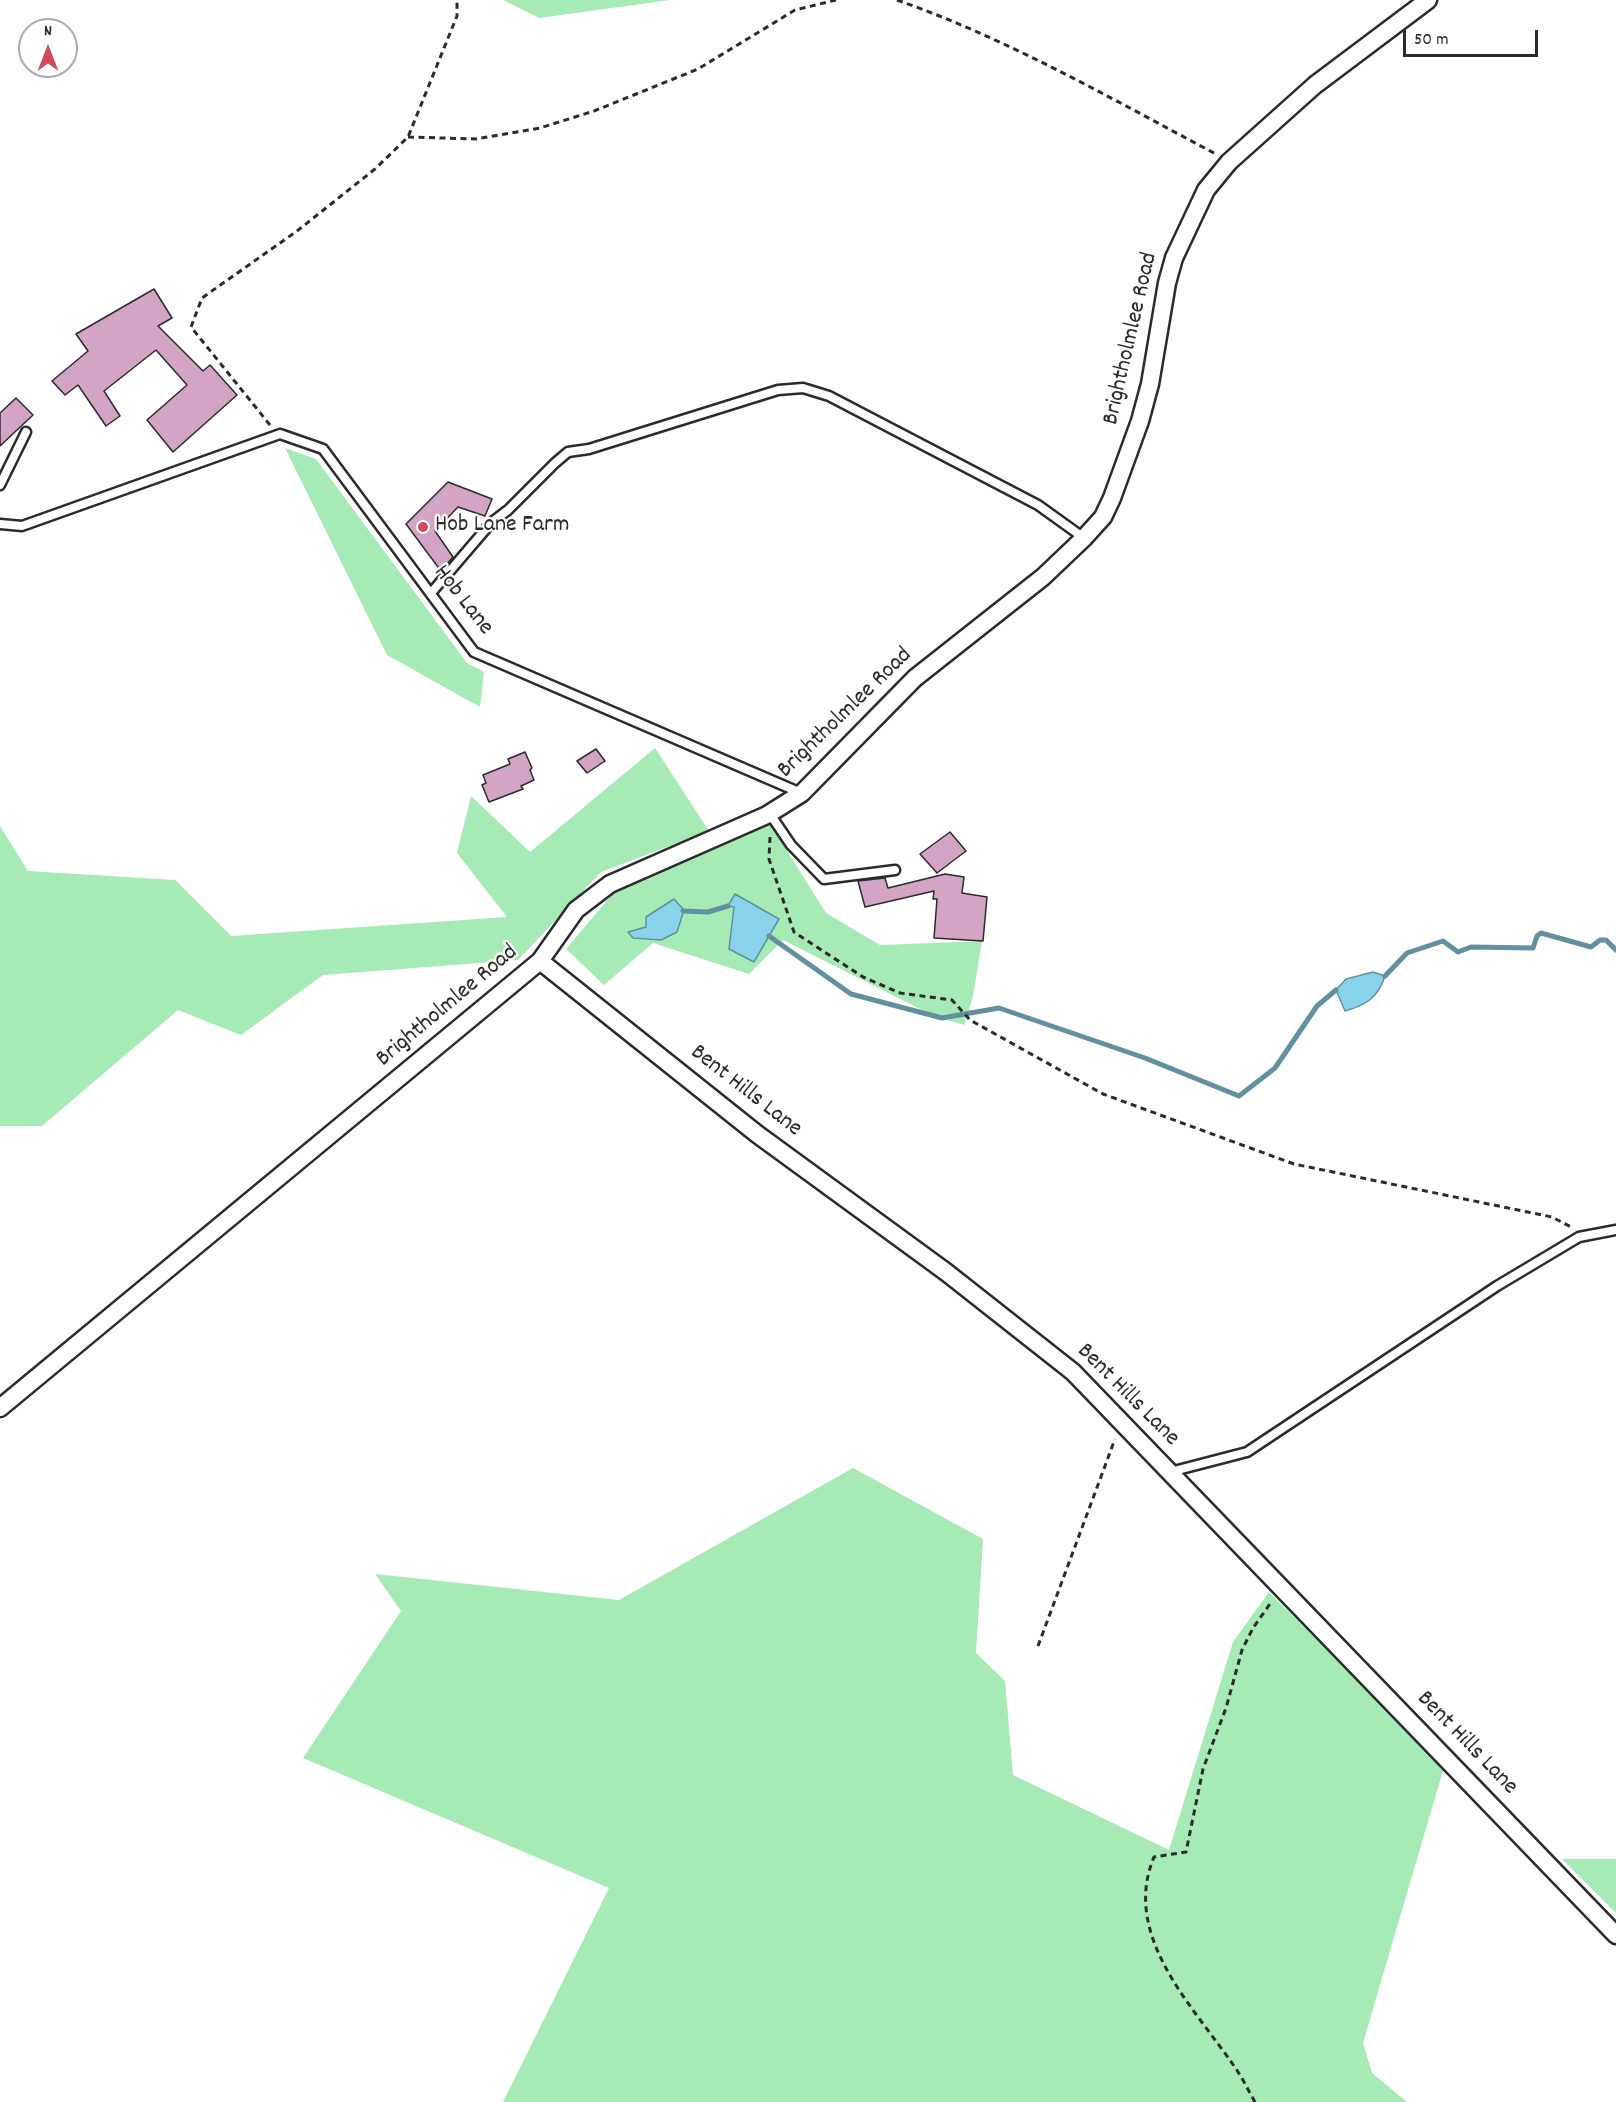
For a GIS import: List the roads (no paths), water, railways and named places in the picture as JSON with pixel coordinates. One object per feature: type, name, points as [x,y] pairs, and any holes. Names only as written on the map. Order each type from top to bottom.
[{"type":"street","name":"Brightholmlee Road","points":[[0,1408],[540,961],[576,910],[610,884],[766,815],[802,793],[915,678],[1043,578],[1084,538],[1103,517],[1140,422],[1174,258],[1206,190],[1229,162],[1340,65],[1428,0]]},
{"type":"street","name":"Bent Hills Lane","points":[[540,961],[757,1134],[946,1272],[1073,1372],[1616,1935]]},
{"type":"lane","points":[[430,593],[491,523],[568,452],[589,449],[778,390],[803,388],[829,396],[1038,505],[1084,538]]},
{"type":"lane","points":[[0,485],[26,432]]},
{"type":"lane","name":"Hob Lane","points":[[0,524],[22,526],[280,434],[323,449],[474,652],[802,793]]},
{"type":"lane","points":[[766,815],[824,879],[895,870]]},
{"type":"lane","points":[[1170,1472],[1247,1452],[1497,1286],[1580,1237],[1616,1230]]},
{"type":"water","points":[[735,894],[779,919],[754,962],[729,949],[734,907],[728,906]]},
{"type":"water","points":[[674,899],[684,910],[677,932],[661,940],[633,938],[628,932],[646,927],[646,917]]},
{"type":"water","points":[[1373,972],[1385,976],[1379,990],[1365,1003],[1345,1011],[1336,990],[1346,979]]},
{"type":"waterway","points":[[683,911],[708,912],[728,906]]},
{"type":"waterway","points":[[1385,976],[1407,953],[1443,941],[1458,952],[1471,947],[1533,948],[1537,936],[1541,933],[1591,947],[1600,940],[1606,940],[1616,950]]},
{"type":"waterway","points":[[769,936],[851,994],[942,1018],[999,1008],[1145,1058],[1239,1096],[1275,1068],[1317,1006],[1336,990]]},
{"type":"place","name":"Hob Lane Farm","points":[[423,527]]}]
